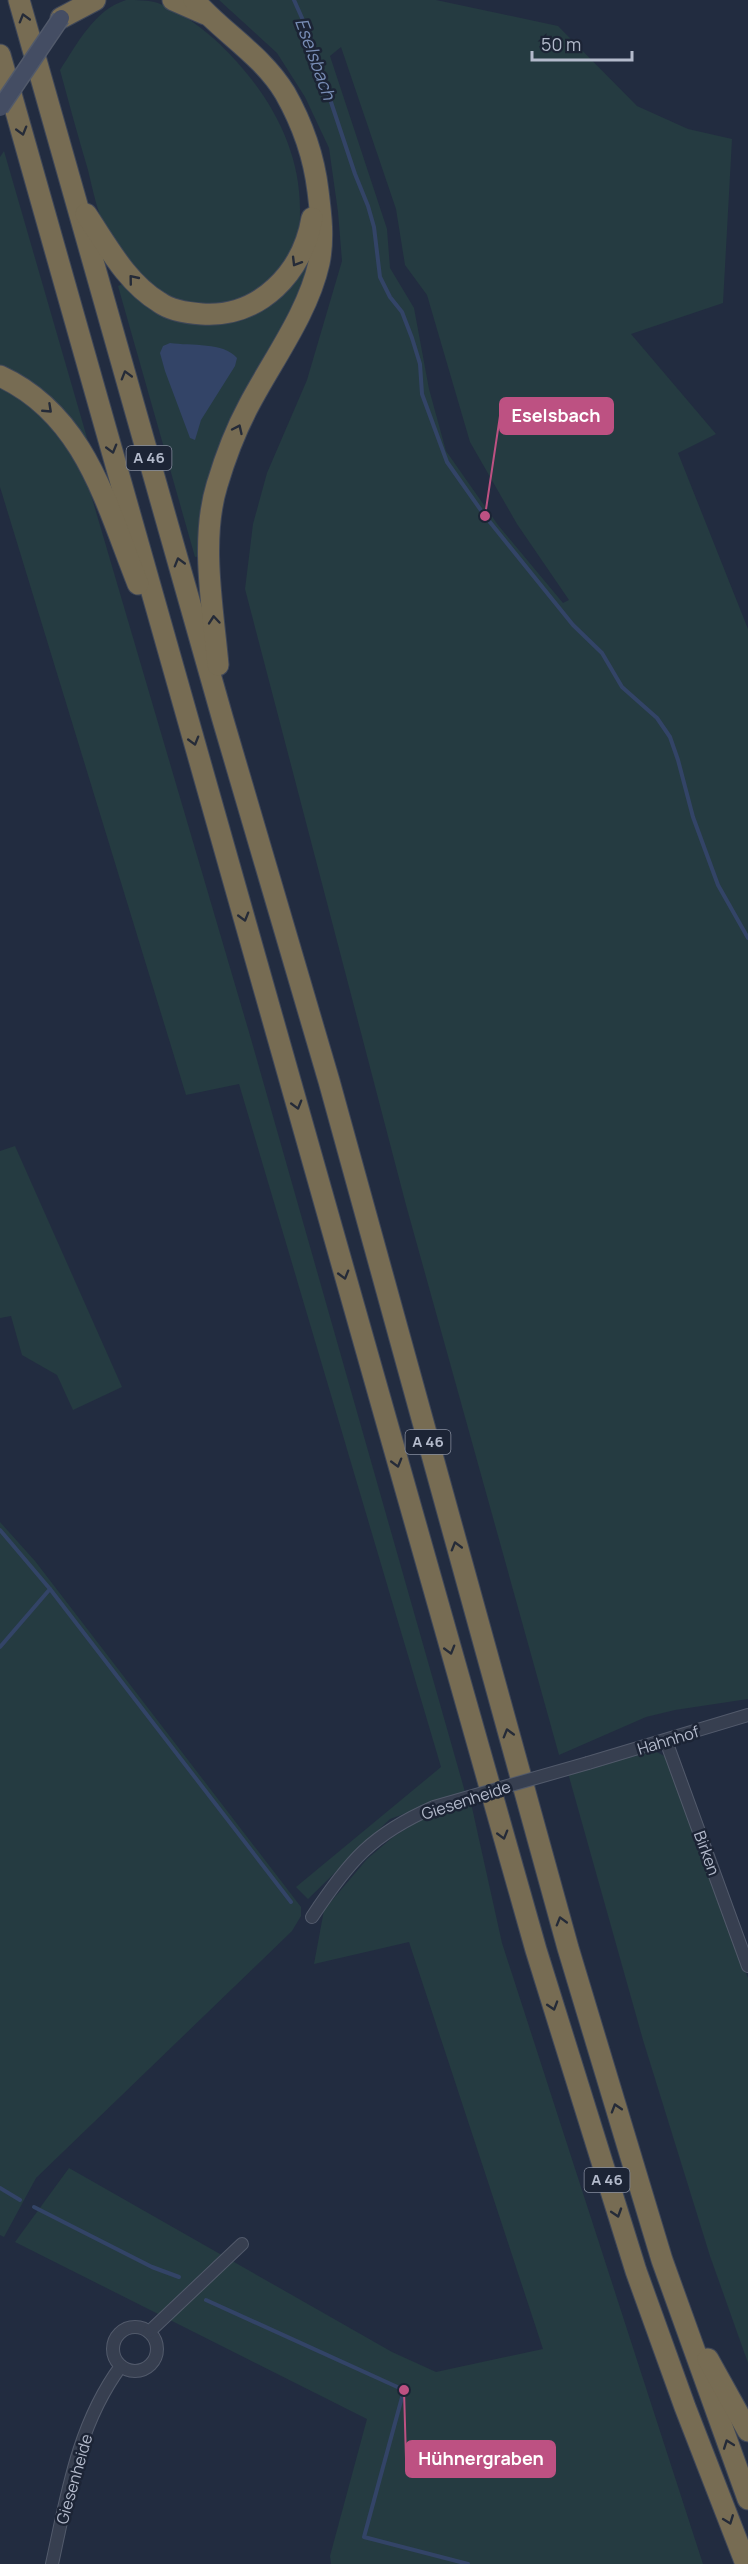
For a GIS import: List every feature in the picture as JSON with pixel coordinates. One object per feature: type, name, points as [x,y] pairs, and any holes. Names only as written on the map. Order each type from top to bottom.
[{"type":"highway","name":"A 46","points":[[19,0],[223,720],[329,1081],[568,1948],[675,2301],[748,2499]]},
{"type":"highway","points":[[61,18],[95,0]]},
{"type":"highway","points":[[173,0],[200,7],[258,58],[285,93],[313,158],[318,186],[322,238],[318,264],[292,328],[248,406],[216,488],[210,535],[209,575],[223,720]]},
{"type":"highway","name":"A 46","points":[[0,55],[546,1984],[636,2271],[685,2407],[746,2564]]},
{"type":"highway","points":[[74,196],[119,263],[141,290],[161,304],[188,314],[214,315],[256,303],[274,292],[291,272],[305,247],[318,186]]},
{"type":"highway","points":[[0,376],[33,395],[68,428],[83,452],[178,685]]},
{"type":"highway","points":[[675,2301],[748,2431]]},
{"type":"main road","points":[[0,108],[61,18]]},
{"type":"street","name":"Hahnhof","points":[[588,1763],[748,1715]]},
{"type":"street","name":"Birken","points":[[666,1741],[748,1966]]},
{"type":"street","name":"Giesenheide","points":[[312,1917],[360,1854],[383,1833],[434,1807],[588,1763]]},
{"type":"street","points":[[149,2332],[242,2244]]},
{"type":"street","points":[[130,2327],[149,2332],[156,2345],[154,2360],[142,2370],[135,2371],[121,2366],[114,2354],[114,2340],[118,2334],[130,2327]]},
{"type":"street","name":"Giesenheide","points":[[52,2564],[75,2461],[105,2387],[121,2366]]},
{"type":"green space","points":[[126,0],[150,1],[169,8],[201,28],[220,44],[262,94],[290,149],[299,188],[300,224],[296,244],[284,266],[271,280],[255,292],[236,300],[217,305],[197,306],[178,302],[160,293],[145,281],[123,256],[111,239],[101,217],[60,70],[96,19],[105,11]]},
{"type":"green space","points":[[219,0],[436,0],[558,26],[637,106],[688,129],[732,139],[723,303],[631,334],[716,434],[678,453],[748,629],[748,1699],[675,1710],[646,1717],[559,1755],[406,1205],[245,589],[253,524],[267,473],[307,380],[342,261],[329,148],[305,97],[277,53]],"holes":[[[341,47],[396,209],[405,265],[427,295],[470,442],[517,524],[569,600],[563,603],[498,525],[446,451],[429,389],[414,308],[390,268],[387,229],[330,56]]]},
{"type":"green space","points":[[4,151],[94,462],[0,366],[0,157]]},
{"type":"green space","points":[[312,237],[306,286],[251,391],[202,556],[195,557],[118,286],[125,283],[141,298],[247,312]]},
{"type":"green space","points":[[0,386],[36,407],[66,441],[89,488],[251,1039],[465,1792],[390,1819],[308,1899],[296,1887],[441,1767],[239,1084],[186,1095],[0,487]]},
{"type":"green space","points":[[15,1146],[122,1387],[73,1410],[57,1375],[22,1355],[11,1316],[0,1318],[0,1151]]},
{"type":"green space","points":[[0,1522],[35,1561],[301,1907],[301,1916],[292,1931],[36,2178],[4,2237],[0,2235]]},
{"type":"green space","points":[[655,1751],[668,1758],[748,1978],[748,2363],[710,2256],[643,2040],[568,1773]]},
{"type":"green space","points":[[471,1803],[502,1943],[703,2564],[331,2564],[330,2556],[367,2419],[15,2242],[69,2168],[392,2352],[436,2372],[543,2349],[409,1942],[314,1964],[324,1910],[367,1859],[393,1837],[423,1818]]},
{"type":"water","points":[[170,343],[216,347],[224,349],[237,358],[235,366],[201,420],[195,440],[190,438],[160,353],[163,346]]},
{"type":"waterway","name":"Eselsbach","points":[[294,0],[306,27],[355,174],[368,206],[374,227],[380,277],[390,297],[402,312],[412,338],[420,364],[422,394],[447,462],[485,516],[573,625],[602,653],[622,687],[657,718],[670,737],[693,817],[718,885],[748,938]]},
{"type":"waterway","points":[[0,1530],[50,1589],[0,1647]]},
{"type":"waterway","points":[[50,1589],[291,1902]]},
{"type":"waterway","points":[[0,2188],[20,2200]]},
{"type":"waterway","points":[[34,2207],[152,2267],[179,2277]]},
{"type":"waterway","points":[[206,2300],[404,2390],[364,2537],[468,2564]]},
{"type":"place","name":"Eselsbach","points":[[485,516]]},
{"type":"place","name":"Hühnergraben","points":[[404,2390]]}]
